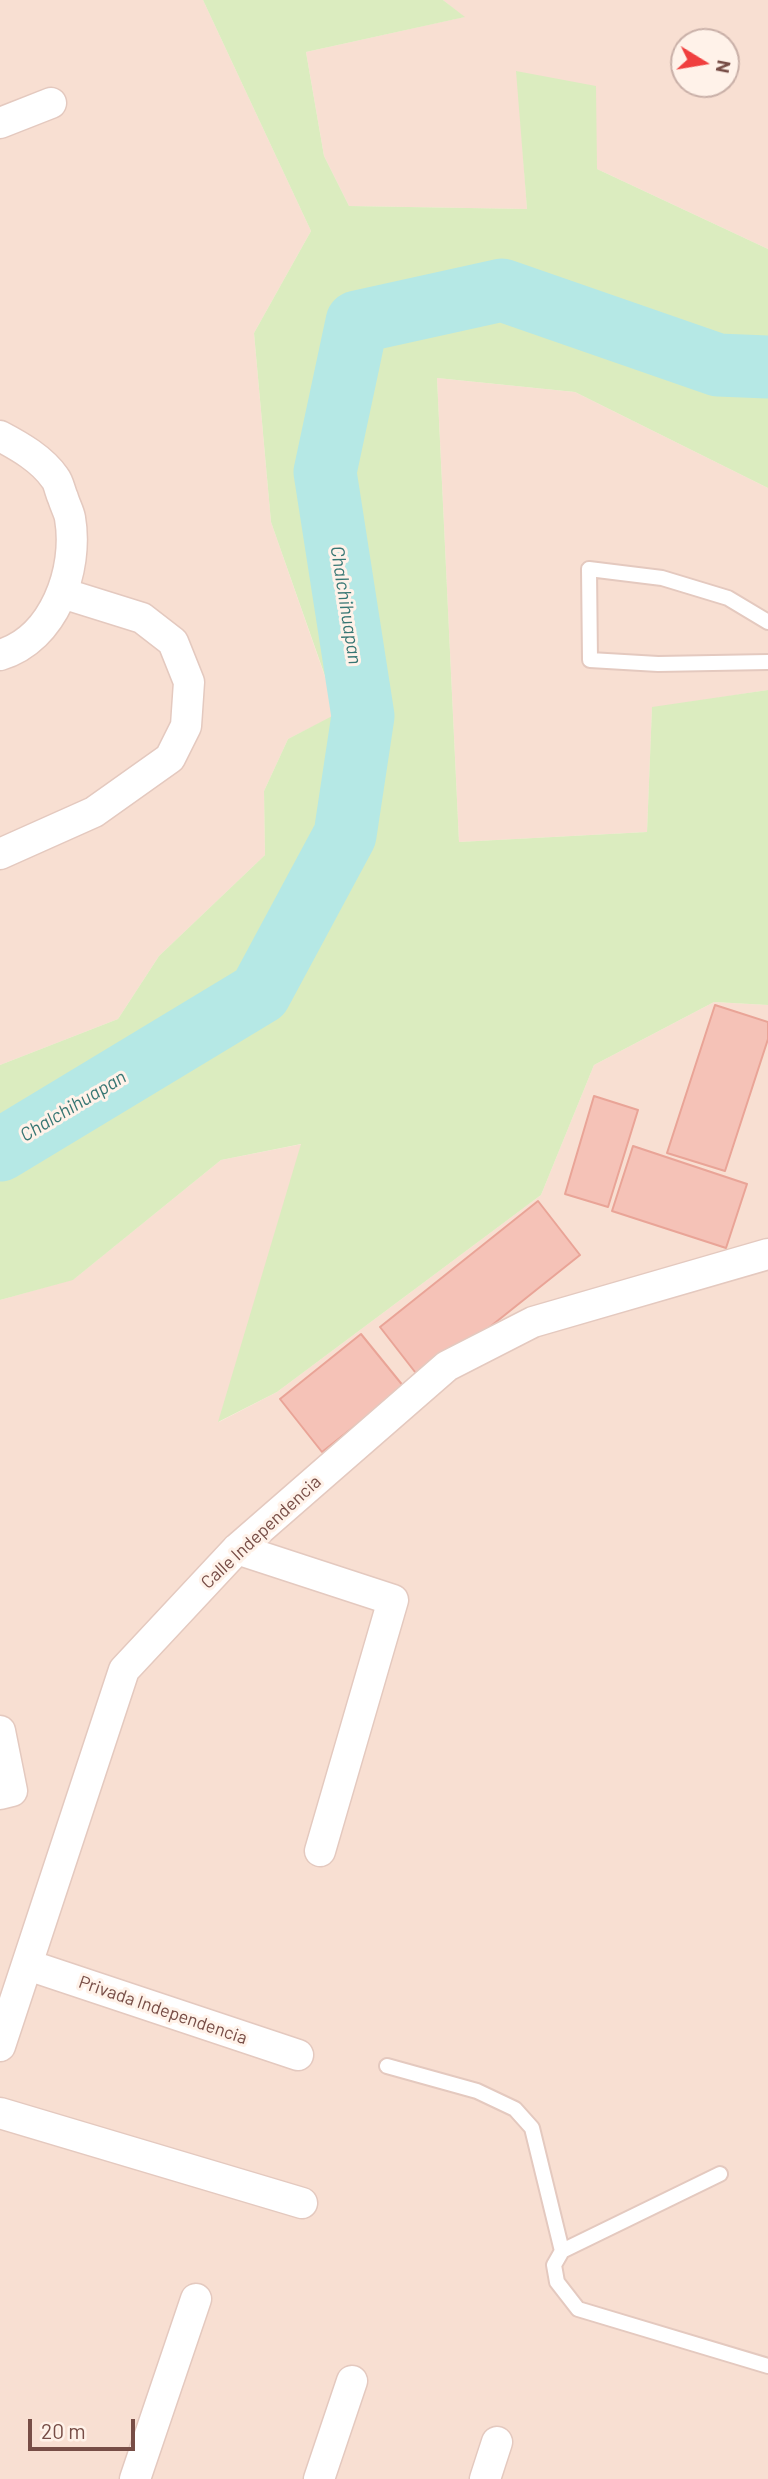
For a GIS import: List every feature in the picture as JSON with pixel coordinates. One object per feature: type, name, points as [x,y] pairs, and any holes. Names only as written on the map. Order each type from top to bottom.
[{"type":"street","points":[[0,123],[51,103]]},
{"type":"street","points":[[0,436],[25,449],[55,478],[70,518],[71,555],[62,593],[42,629],[10,652],[0,655]]},
{"type":"street","points":[[0,854],[94,812],[170,758],[186,726],[189,682],[173,642],[142,618],[62,593]]},
{"type":"street","name":"Calle Independencia","points":[[0,2046],[124,1670],[237,1549],[447,1366],[533,1322],[768,1254]]},
{"type":"street","points":[[237,1549],[393,1600],[320,1851]]},
{"type":"street","points":[[0,1731],[6,1792]]},
{"type":"street","name":"Privada Independencia","points":[[28,1965],[298,2055]]},
{"type":"street","points":[[0,2113],[302,2203]]},
{"type":"street","points":[[135,2479],[196,2299]]},
{"type":"street","points":[[320,2479],[352,2381]]},
{"type":"street","points":[[485,2479],[497,2442]]},
{"type":"lane","points":[[768,622],[728,598],[662,578],[589,569],[590,660],[658,664],[768,662]]},
{"type":"lane","points":[[387,2066],[477,2091],[515,2109],[532,2128],[562,2251]]},
{"type":"lane","points":[[720,2174],[562,2251],[554,2265],[557,2282],[578,2309],[768,2366]]},
{"type":"shaded area","points":[[0,0],[203,0],[311,231],[254,333],[271,522],[338,714],[288,739],[264,791],[265,855],[159,956],[118,1019],[0,1065]]},
{"type":"shaded area","points":[[443,0],[768,0],[768,249],[597,169],[517,71],[527,209],[349,206],[324,156],[306,52],[464,17]]},
{"type":"shaded area","points":[[437,378],[575,392],[768,488],[768,690],[652,708],[647,832],[459,842]]},
{"type":"shaded area","points":[[714,1002],[768,1005],[768,2479],[0,2479],[0,1300],[74,1279],[221,1160],[302,1144],[219,1422],[277,1392],[541,1195],[594,1065]]},
{"type":"green space","points":[[203,0],[443,0],[465,17],[306,52],[324,156],[349,206],[527,209],[516,71],[596,86],[597,169],[768,249],[768,488],[575,392],[437,378],[459,842],[647,832],[652,707],[768,690],[768,1005],[714,1002],[594,1065],[541,1195],[277,1392],[218,1422],[301,1144],[221,1160],[73,1280],[0,1300],[0,1065],[118,1019],[159,956],[265,855],[264,791],[288,739],[338,713],[271,522],[254,333],[311,231]]},
{"type":"building","points":[[715,1005],[768,1022],[768,1039],[725,1171],[667,1153]]},
{"type":"building","points":[[594,1096],[638,1110],[608,1207],[565,1194]]},
{"type":"building","points":[[633,1146],[747,1184],[726,1248],[612,1211]]},
{"type":"building","points":[[538,1201],[580,1255],[422,1381],[380,1327]]},
{"type":"building","points":[[361,1334],[404,1387],[322,1452],[280,1399]]},
{"type":"waterway","name":"Chalchihuapan","points":[[0,1150],[260,993],[345,835],[363,716],[325,472],[357,322],[502,290],[718,365],[768,367]]}]
